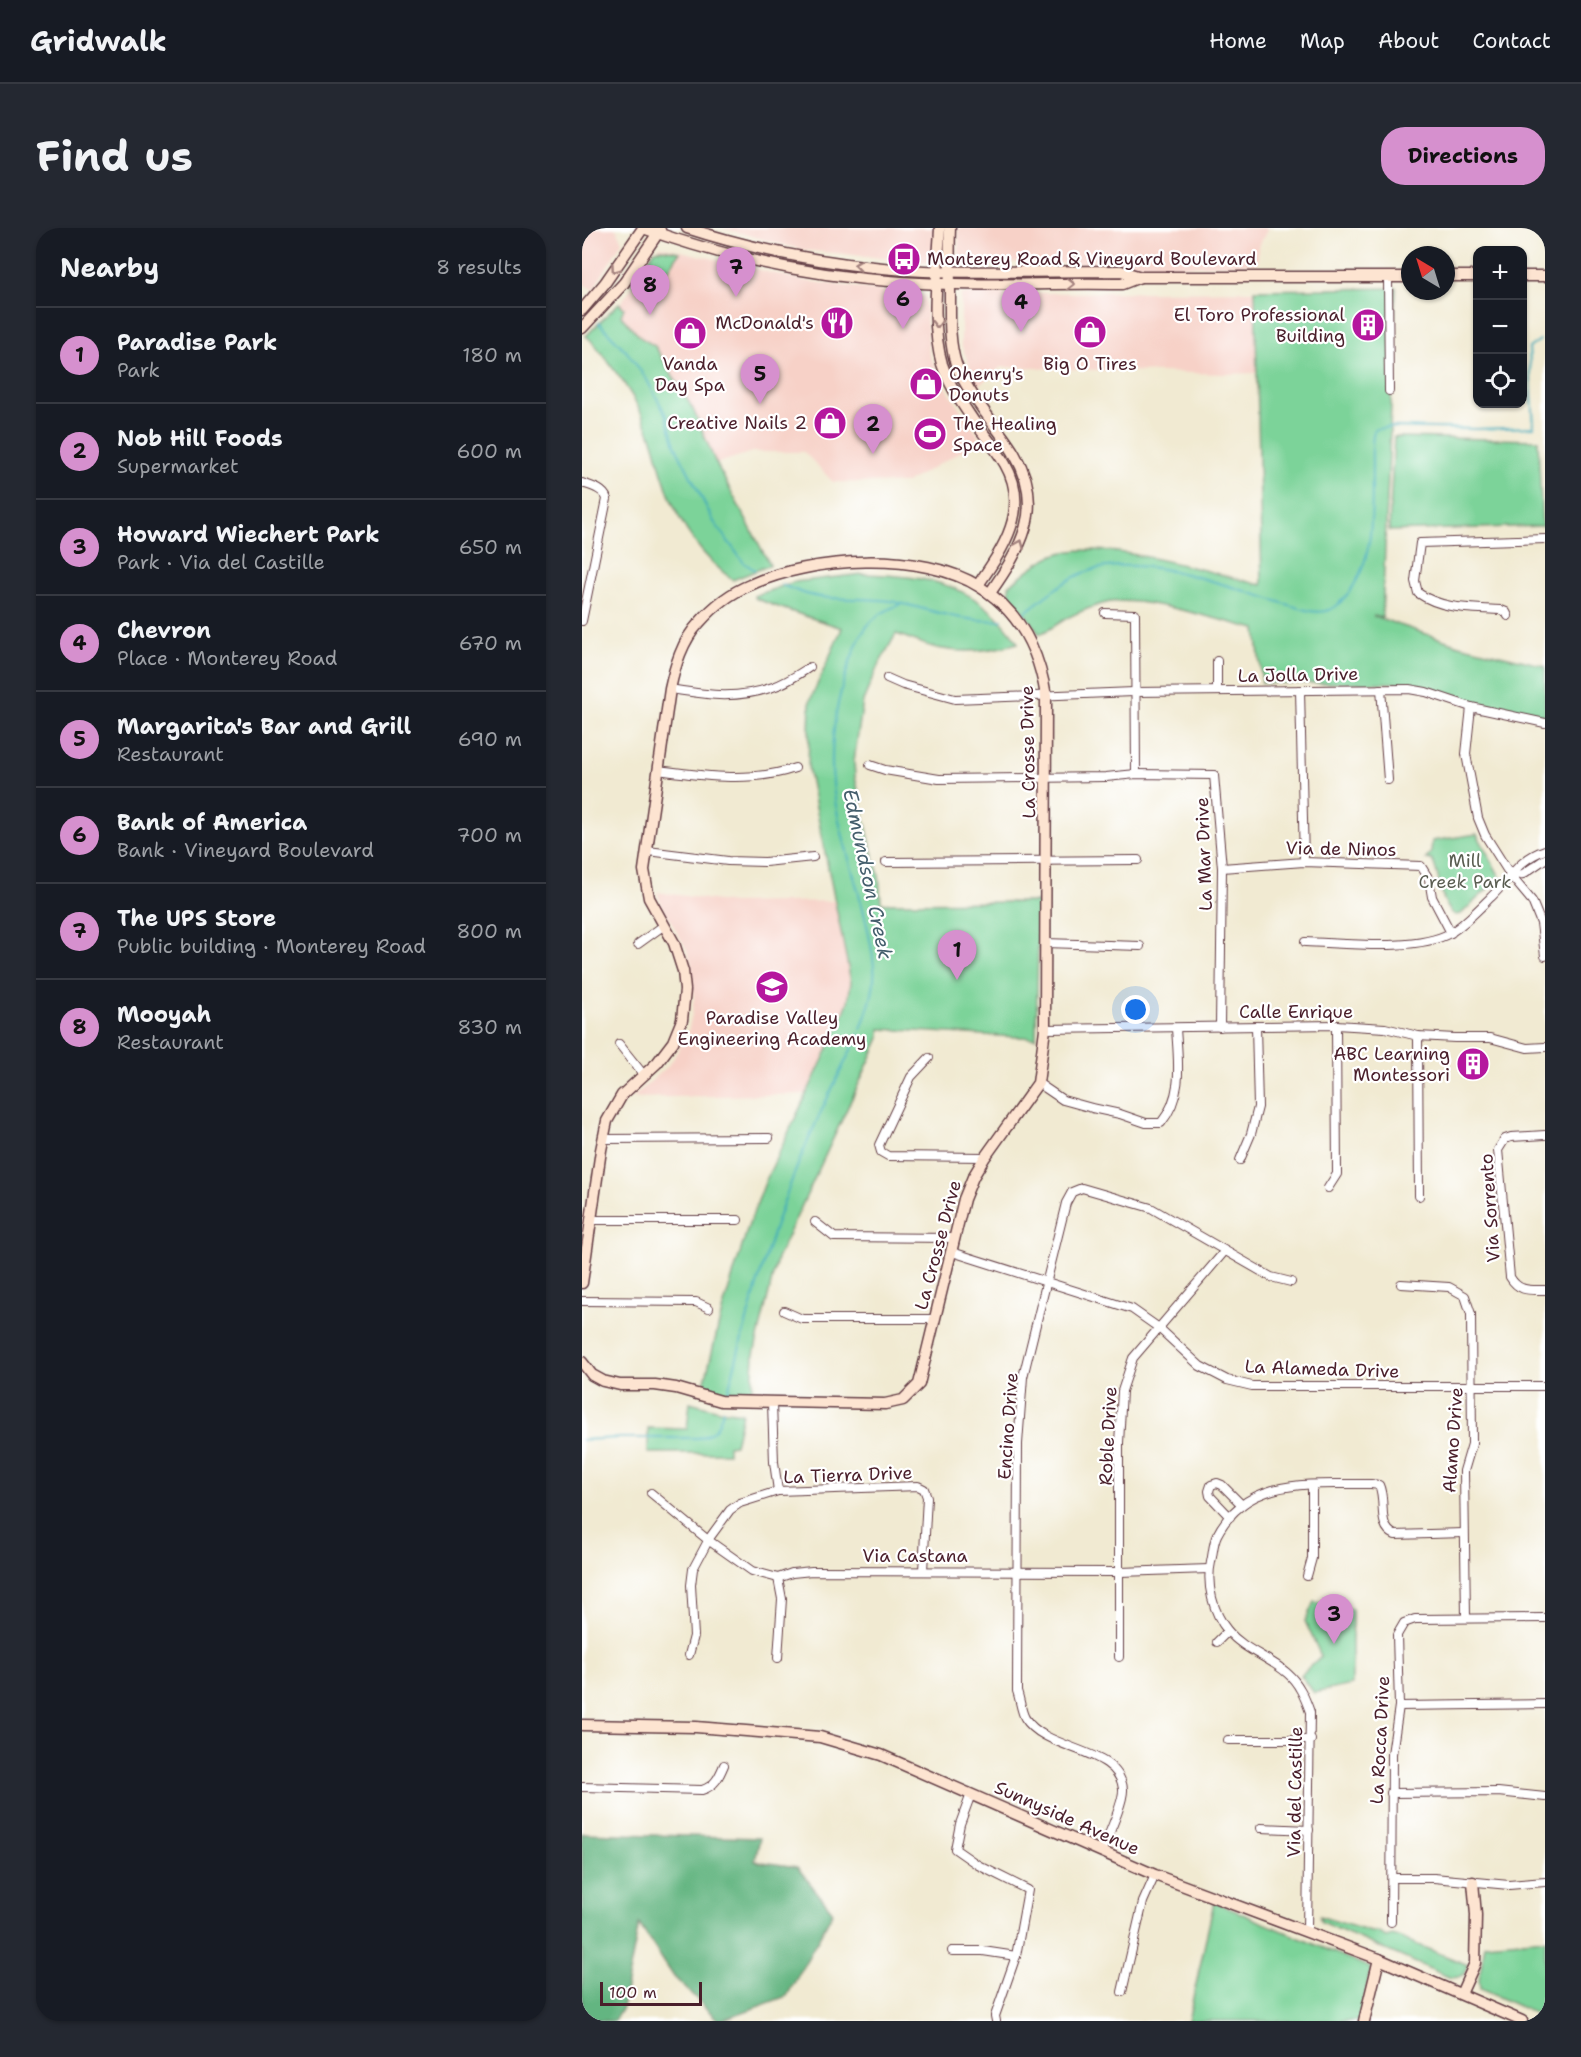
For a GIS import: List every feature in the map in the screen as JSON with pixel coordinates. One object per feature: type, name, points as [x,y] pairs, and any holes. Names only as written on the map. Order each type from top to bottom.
[{"type":"street","points":[[582,310],[605,284],[643,228],[659,231],[710,249],[793,268],[859,278],[937,284],[1122,284],[1141,277]]},
{"type":"street","points":[[687,228],[795,256],[884,268],[943,271],[1121,271],[1141,277],[1401,276]]},
{"type":"street","points":[[940,228],[943,271],[950,284],[951,342],[956,363],[970,391],[1015,455],[1023,473],[1028,495],[1026,526],[1020,547],[990,593]]},
{"type":"street","points":[[950,228],[943,271],[937,284],[938,343],[947,378],[958,398],[1006,465],[1015,496],[1014,518],[1010,533],[998,557],[978,585]]},
{"type":"street","points":[[582,328],[624,283],[659,231]]},
{"type":"street","points":[[1455,276],[1473,276]]},
{"type":"street","points":[[1527,276],[1545,276]]},
{"type":"street","points":[[1388,277],[1389,391]]},
{"type":"street","points":[[582,483],[600,490],[606,494],[607,499],[582,621]]},
{"type":"street","points":[[1508,616],[1501,610],[1449,606],[1427,599],[1418,593],[1415,581],[1420,543],[1545,539]]},
{"type":"street","name":"La Crosse Drive","points":[[582,1276],[607,1121],[622,1095],[657,1063],[673,1042],[682,1020],[685,990],[683,971],[674,943],[649,898],[644,870],[670,689],[680,653],[699,623],[732,594],[767,578],[808,567],[872,561],[936,569],[978,585],[990,593],[1020,624],[1028,637],[1042,671],[1046,696],[1045,1029],[1038,1083],[985,1157],[964,1199],[919,1384],[903,1400],[885,1404],[721,1401],[676,1388],[655,1385],[620,1385],[603,1381],[592,1375],[582,1362]]},
{"type":"street","points":[[1105,612],[1135,614],[1136,774]]},
{"type":"street","points":[[1217,661],[1217,691]]},
{"type":"street","points":[[670,689],[711,696],[736,696],[775,687],[810,667]]},
{"type":"street","name":"La Jolla Drive","points":[[887,678],[955,699],[1134,692],[1418,690],[1471,707],[1545,723]]},
{"type":"street","points":[[1381,689],[1388,780]]},
{"type":"street","points":[[1300,690],[1304,861]]},
{"type":"street","points":[[1471,707],[1466,754],[1478,818],[1485,835],[1511,876],[1532,901],[1541,923],[1545,956]]},
{"type":"street","name":"La Mar Drive","points":[[870,765],[885,770],[939,779],[1106,777],[1136,774],[1215,775],[1222,868],[1220,1027]]},
{"type":"street","points":[[658,770],[738,778],[779,774],[795,768]]},
{"type":"street","points":[[1305,942],[1411,945],[1430,942],[1451,933],[1492,896],[1517,866],[1545,850]]},
{"type":"street","points":[[648,851],[728,861],[765,862],[813,857]]},
{"type":"street","points":[[1511,876],[1523,874],[1545,859]]},
{"type":"street","points":[[886,862],[1138,860]]},
{"type":"street","name":"Via de Ninos","points":[[1222,868],[1304,861],[1421,866],[1429,879],[1432,897],[1451,933]]},
{"type":"street","points":[[638,944],[663,926]]},
{"type":"street","points":[[1045,944],[1140,946]]},
{"type":"street","points":[[1328,1188],[1336,1174],[1336,1025]]},
{"type":"street","name":"Calle Enrique","points":[[1045,1029],[1336,1025],[1385,1028],[1418,1036],[1490,1038],[1527,1048],[1545,1047]]},
{"type":"street","points":[[1240,1160],[1251,1134],[1258,1107],[1256,1026]]},
{"type":"street","points":[[1038,1083],[1063,1100],[1146,1123],[1161,1123],[1172,1110],[1178,1083],[1176,1028]]},
{"type":"street","points":[[1418,1036],[1419,1196]]},
{"type":"street","points":[[619,1044],[643,1074]]},
{"type":"street","points":[[929,1058],[911,1077],[879,1145],[881,1152],[888,1155],[985,1157]]},
{"type":"street","name":"Via Sorrento","points":[[1545,1135],[1504,1139],[1498,1150],[1510,1277],[1519,1288],[1545,1290]]},
{"type":"street","points":[[603,1139],[769,1138]]},
{"type":"street","name":"Encino Drive","points":[[1102,1851],[1123,1790],[1116,1771],[1093,1755],[1065,1746],[1040,1733],[1025,1718],[1017,1691],[1018,1444],[1023,1377],[1066,1203],[1072,1192],[1082,1188],[1150,1208],[1271,1277],[1291,1282]]},
{"type":"street","points":[[592,1220],[738,1220]]},
{"type":"street","points":[[814,1222],[834,1237],[955,1238]]},
{"type":"street","name":"La Alameda Drive","points":[[952,1252],[1132,1309],[1159,1328],[1200,1366],[1227,1380],[1252,1386],[1545,1386]]},
{"type":"street","name":"Roble Drive","points":[[1119,1657],[1119,1443],[1122,1391],[1133,1358],[1224,1252]]},
{"type":"street","name":"Alamo Drive","points":[[1401,1284],[1449,1287],[1465,1296],[1472,1314],[1472,1444],[1464,1471],[1466,1617]]},
{"type":"street","points":[[582,1301],[696,1302],[709,1308]]},
{"type":"street","points":[[784,1311],[801,1319],[935,1319]]},
{"type":"street","points":[[772,1403],[774,1462],[778,1491]]},
{"type":"street","points":[[1230,1516],[1210,1496],[1211,1485],[1217,1483],[1222,1485],[1242,1504]]},
{"type":"street","name":"Via del Castille","points":[[1307,1930],[1310,1712],[1303,1693],[1288,1673],[1244,1645],[1228,1631],[1211,1596],[1209,1569],[1216,1536],[1242,1504],[1261,1493],[1284,1486],[1371,1484],[1379,1485],[1382,1492],[1384,1525],[1388,1532],[1395,1535],[1464,1533]]},
{"type":"street","points":[[1307,1576],[1312,1558],[1312,1485]]},
{"type":"street","name":"La Tierra Drive","points":[[689,1655],[694,1636],[691,1585],[693,1569],[709,1539],[730,1510],[740,1503],[778,1491],[918,1486],[924,1488],[927,1497],[923,1571]]},
{"type":"street","name":"Via Castana","points":[[651,1492],[752,1571],[778,1578],[792,1573],[812,1571],[1120,1572],[1209,1569]]},
{"type":"street","points":[[777,1658],[782,1599],[778,1578]]},
{"type":"street","points":[[1466,1617],[1545,1617]]},
{"type":"street","name":"La Rocca Drive","points":[[1391,1922],[1392,1754],[1399,1706],[1397,1635],[1404,1623],[1415,1619],[1466,1617]]},
{"type":"street","points":[[1217,1642],[1228,1631]]},
{"type":"street","points":[[1399,1706],[1545,1704]]},
{"type":"street","name":"Sunnyside Avenue","points":[[582,1725],[696,1727],[820,1737],[881,1755],[1155,1875],[1307,1930],[1522,2021]]},
{"type":"street","points":[[1228,1740],[1311,1740]]},
{"type":"street","points":[[582,1787],[702,1790],[709,1788],[719,1779],[724,1765]]},
{"type":"street","points":[[1391,1793],[1498,1792],[1545,1797]]},
{"type":"street","points":[[971,1794],[960,1824],[955,1849],[978,1865],[1028,1890],[1016,1956],[995,2016],[996,2021]]},
{"type":"street","points":[[1261,1828],[1309,1830]]},
{"type":"street","points":[[1122,1992],[1143,1902],[1155,1875]]},
{"type":"street","points":[[1392,1878],[1434,1878],[1509,1885],[1545,1882]]},
{"type":"street","points":[[1461,1994],[1475,1963],[1476,1915],[1473,1882]]},
{"type":"street","points":[[952,1951],[983,1951],[1016,1956]]},
{"type":"street","points":[[1364,2021],[1379,1959]]},
{"type":"shaded area","points":[[582,228],[614,228],[622,242],[593,290],[582,283]]},
{"type":"shaded area","points":[[721,228],[935,228],[933,263],[803,250]]},
{"type":"shaded area","points":[[958,228],[1268,228],[1258,248],[1258,264],[1183,266],[959,261]]},
{"type":"shaded area","points":[[660,246],[806,281],[925,296],[929,354],[945,386],[981,440],[906,483],[833,482],[804,452],[752,452],[715,464],[614,313]]},
{"type":"shaded area","points":[[1255,291],[1257,373],[1001,367],[978,386],[961,344],[961,294]]},
{"type":"shaded area","name":"Paradise Valley Engineering Academy","points":[[657,892],[733,903],[835,901],[850,969],[850,997],[841,1024],[808,1094],[632,1098],[672,1061],[688,1032],[694,998],[691,963],[687,950],[661,904]]},
{"type":"green space","points":[[655,250],[680,252],[657,288],[646,283],[643,287],[636,284],[635,286],[632,283]]},
{"type":"green space","points":[[1396,288],[1382,618],[1373,616],[1459,645],[1545,666],[1545,716],[1476,703],[1420,685],[1262,683],[1256,629],[1158,605],[1120,601],[1106,603],[1067,618],[1039,634],[1010,597],[1009,586],[1036,565],[1054,555],[1099,550],[1127,553],[1186,565],[1262,585],[1255,290]]},
{"type":"green space","points":[[619,303],[624,308],[621,316],[641,338],[655,346],[693,409],[715,461],[770,565],[733,580],[699,548],[682,522],[669,494],[638,405],[603,355],[586,336]]},
{"type":"green space","points":[[1394,437],[1538,440],[1542,526],[1389,531]]},
{"type":"green space","points":[[863,574],[910,577],[951,587],[987,608],[1003,623],[1018,643],[988,650],[958,651],[932,647],[896,634],[877,668],[863,701],[854,761],[855,777],[879,875],[881,903],[1039,902],[1036,1038],[880,1029],[880,1038],[777,1259],[754,1354],[752,1392],[723,1392],[704,1385],[722,1311],[749,1224],[766,1180],[840,1023],[848,1002],[851,982],[808,767],[810,701],[842,628],[776,606],[754,596],[794,582]]},
{"type":"green space","name":"Mill Creek Park","points":[[1477,834],[1500,877],[1461,914],[1455,915],[1443,897],[1432,860],[1426,859],[1431,853],[1432,841]]},
{"type":"green space","points":[[690,1402],[719,1410],[742,1413],[735,1445],[728,1446],[728,1453],[648,1453],[648,1428],[687,1429]]},
{"type":"green space","points":[[1314,1602],[1352,1609],[1352,1685],[1314,1693],[1301,1675],[1321,1656],[1305,1621]]},
{"type":"green space","points":[[582,1833],[760,1838],[755,1861],[797,1867],[833,1912],[787,1996],[719,2021],[674,1977],[639,1924],[622,2008],[614,2021],[582,2021]]},
{"type":"green space","points":[[1214,1902],[1371,1968],[1359,2021],[1188,2021]]},
{"type":"green space","points":[[1319,1916],[1377,1932],[1386,1937],[1393,1935],[1468,1965],[1464,1974],[1451,1978],[1321,1922]]},
{"type":"green space","points":[[1545,1939],[1545,2018],[1480,1989],[1479,1979],[1485,1944]]},
{"type":"waterway","points":[[599,323],[627,352],[647,380],[666,415],[675,445],[714,522],[744,563],[755,570]]},
{"type":"waterway","points":[[1024,613],[1069,580],[1086,572],[1111,566],[1139,566],[1168,570],[1310,611],[1330,610],[1342,601],[1356,582],[1368,550],[1372,516],[1372,439],[1374,431],[1391,427],[1476,429],[1534,427],[1529,348],[1540,340]]},
{"type":"waterway","points":[[782,585],[816,596],[890,601],[959,618],[1002,620]]},
{"type":"waterway","name":"Edmundson Creek","points":[[861,1029],[873,991],[874,967],[868,929],[838,816],[833,778],[833,741],[838,704],[856,645],[872,621],[880,614],[901,604]]},
{"type":"waterway","name":"Edmundson Creek","points":[[728,1392],[755,1292],[787,1193],[812,1132],[859,1034]]},
{"type":"waterway","name":"Edmundson Creek","points":[[582,1440],[698,1438],[709,1434],[715,1428],[723,1410]]},
{"type":"place","name":"Monterey Road & Vineyard Boulevard","points":[[904,259]]},
{"type":"place","name":"The UPS Store","points":[[736,297]]},
{"type":"place","name":"Mooyah","points":[[650,315]]},
{"type":"place","name":"McDonald's","points":[[837,323]]},
{"type":"place","name":"El Toro Professional Building","points":[[1368,325]]},
{"type":"place","name":"Bank of America","points":[[903,329]]},
{"type":"place","name":"Chevron","points":[[1021,332]]},
{"type":"place","name":"Big O Tires","points":[[1090,332]]},
{"type":"place","name":"Vanda Day Spa","points":[[690,333]]},
{"type":"place","name":"Ohenry's Donuts","points":[[926,384]]},
{"type":"place","name":"Margarita's Bar and Grill","points":[[760,404]]},
{"type":"place","name":"Creative Nails 2","points":[[830,423]]},
{"type":"place","name":"The Healing Space","points":[[930,434]]},
{"type":"place","name":"Nob Hill Foods","points":[[873,454]]},
{"type":"place","name":"Paradise Park","points":[[957,980]]},
{"type":"place","name":"Paradise Valley Engineering Academy","points":[[772,987]]},
{"type":"place","name":"ABC Learning Montessori","points":[[1473,1064]]},
{"type":"place","name":"Howard Wiechert Park","points":[[1334,1644]]}]
